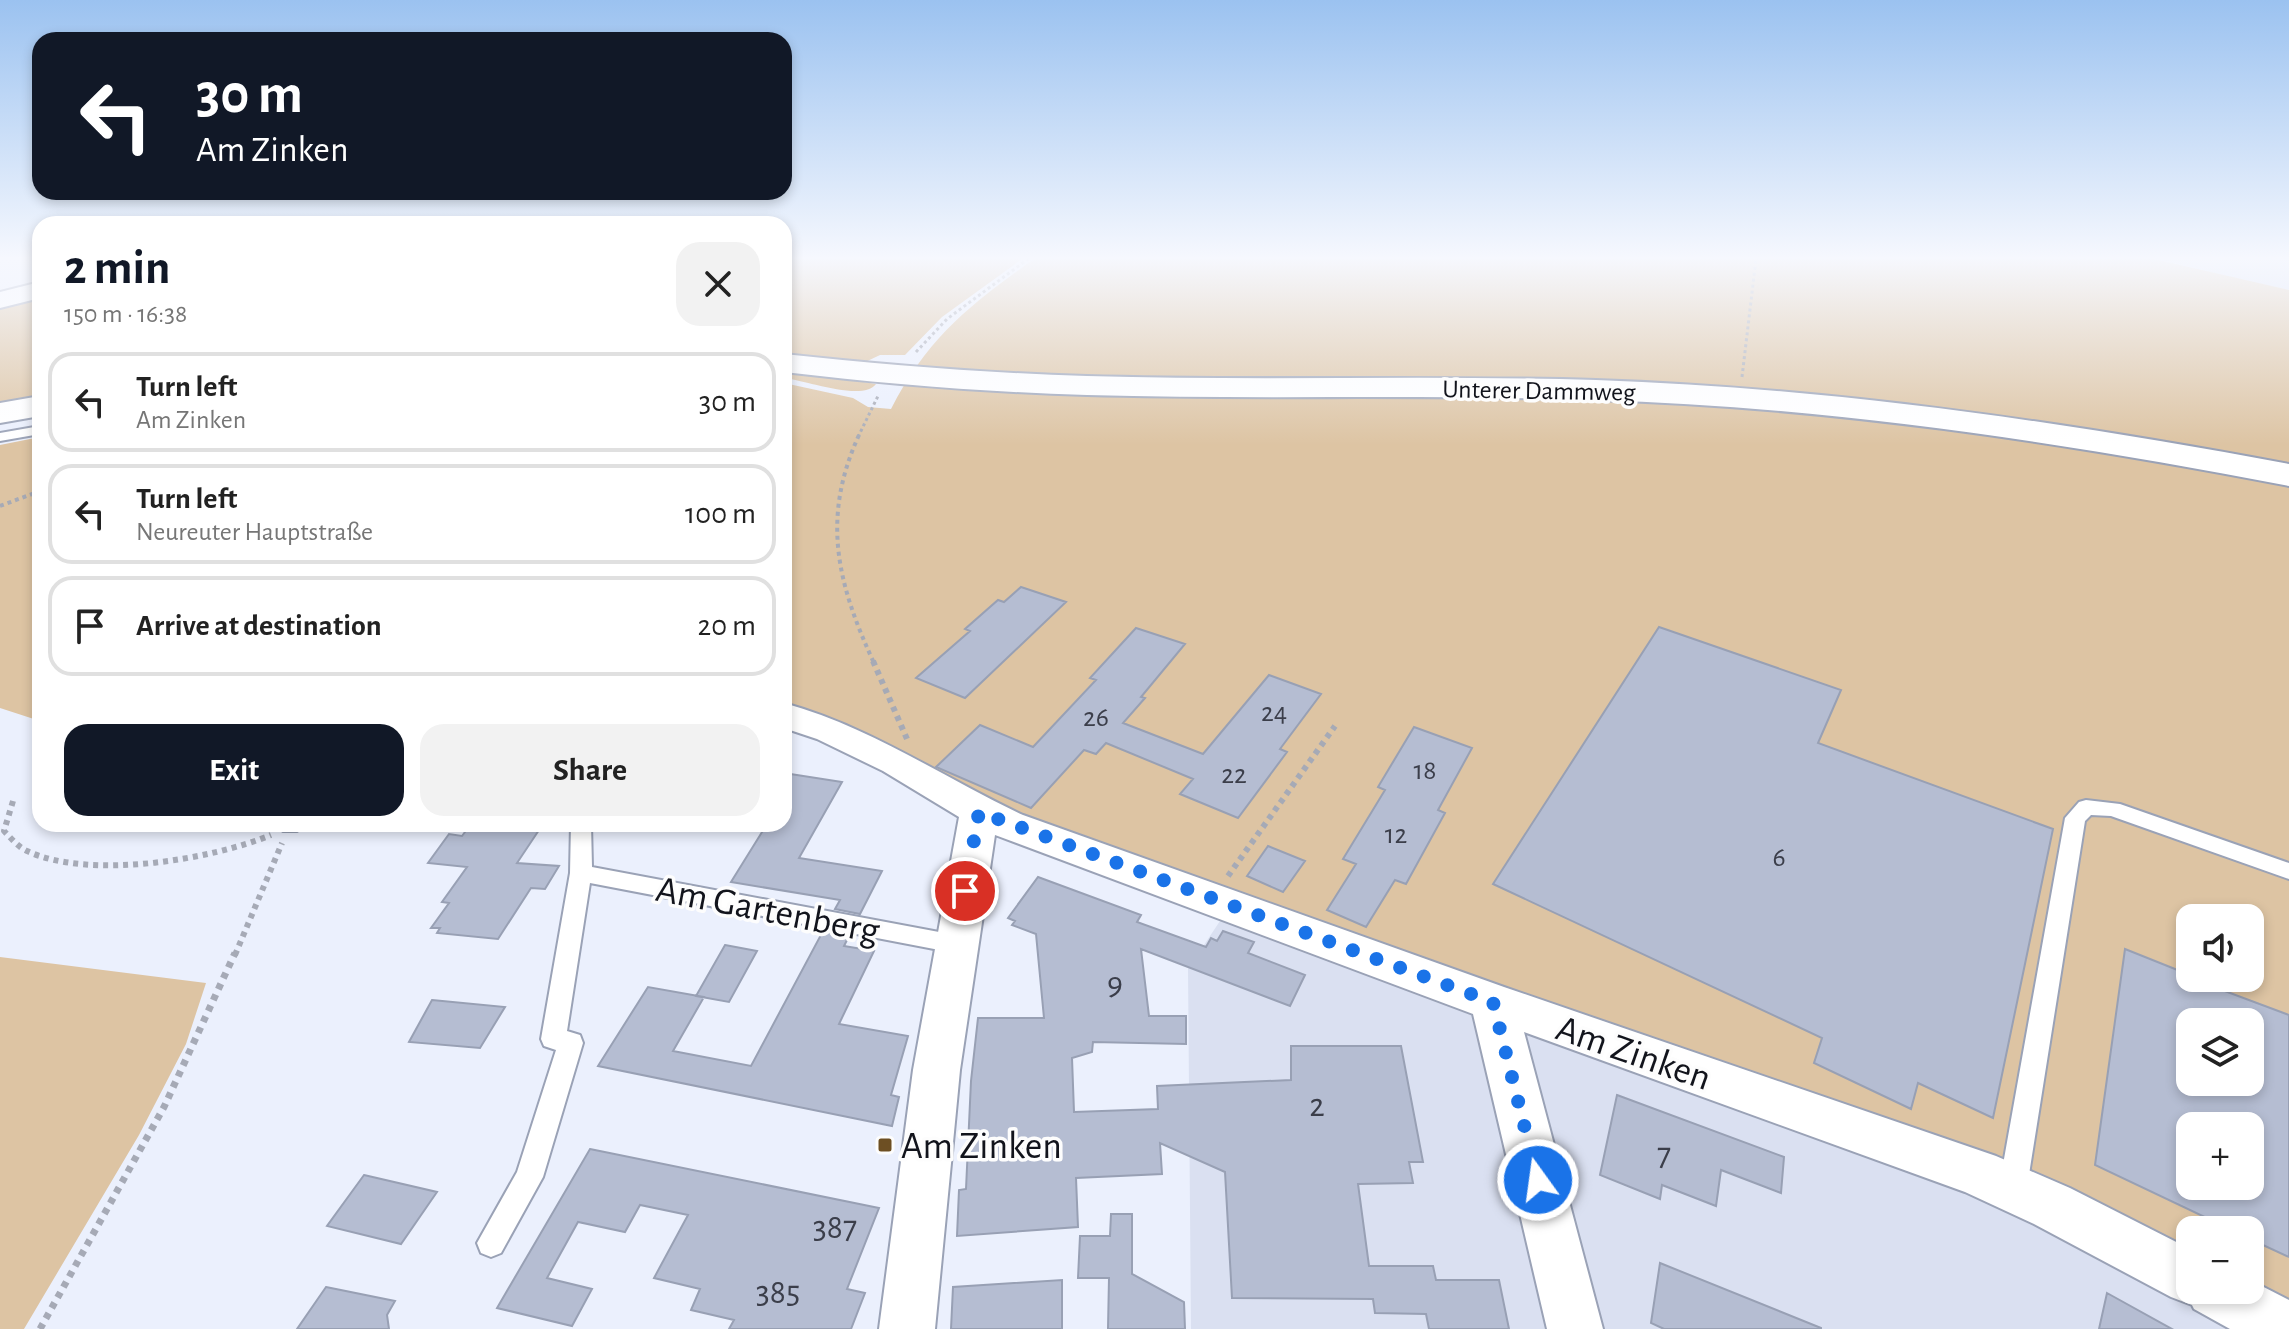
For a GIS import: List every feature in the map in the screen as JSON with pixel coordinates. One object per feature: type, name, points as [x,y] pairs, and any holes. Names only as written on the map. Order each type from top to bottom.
[{"type":"main road","name":"Unterer Dammweg","points":[[792,365],[887,389],[1523,388],[1740,398],[2016,428],[2289,475]]},
{"type":"main road","points":[[0,410],[32,404]]},
{"type":"street","name":"Am Zinken","points":[[792,718],[830,730],[896,762],[979,812],[1493,1002],[2013,1187],[2176,1271]]},
{"type":"street","points":[[907,1329],[915,1235],[955,944],[979,812]]},
{"type":"street","points":[[1493,1002],[1575,1329]]},
{"type":"street","points":[[2240,1304],[2287,1329]]},
{"type":"lane","points":[[0,437],[32,431]]},
{"type":"lane","points":[[2013,1187],[2075,818],[2086,807],[2113,809],[2289,871]]},
{"type":"lane","points":[[491,1243],[529,1177],[571,1043],[553,1039],[581,873],[581,832]]},
{"type":"lane","name":"Am Gartenberg","points":[[581,873],[955,944]]},
{"type":"path","points":[[896,762],[908,736],[854,615],[842,580],[836,543],[840,486],[887,389],[945,321]]},
{"type":"path","points":[[1740,398],[1749,321]]},
{"type":"path","points":[[868,395],[887,389]]},
{"type":"path","points":[[0,506],[32,494]]},
{"type":"path","points":[[1211,899],[1335,726]]},
{"type":"path","points":[[13,801],[4,831],[26,851],[58,859],[145,862],[192,858],[250,846],[277,832]]},
{"type":"path","points":[[40,1329],[164,1107],[219,992],[287,832]]},
{"type":"shaded area","points":[[0,321],[32,321],[32,399],[0,405]]},
{"type":"shaded area","points":[[792,321],[938,321],[905,355],[880,355],[861,364],[792,355]]},
{"type":"shaded area","points":[[955,321],[2289,321],[2289,1310],[2264,1297],[2264,1216],[2176,1216],[2176,1254],[1492,985],[1023,815],[792,709],[792,385],[853,398],[868,407],[891,409],[936,342]]},
{"type":"shaded area","points":[[792,370],[876,384],[859,391],[792,380]]},
{"type":"shaded area","points":[[32,439],[32,718],[0,708],[0,445]]},
{"type":"shaded area","points":[[2289,838],[2289,1329],[1191,1329],[1188,969],[1234,900]]},
{"type":"shaded area","points":[[0,957],[206,983],[186,1044],[139,1135],[24,1329],[0,1329]]},
{"type":"building","points":[[1021,587],[1066,602],[965,698],[916,678],[970,631],[965,629],[998,600],[1004,602]]},
{"type":"building","points":[[1659,627],[1841,690],[1818,743],[2053,829],[1993,1118],[1918,1083],[1911,1109],[1814,1063],[1822,1038],[1493,884]]},
{"type":"building","points":[[1136,628],[1185,644],[1123,723],[1203,754],[1269,675],[1321,694],[1280,749],[1287,752],[1238,818],[1180,794],[1193,779],[1106,743],[1096,754],[1084,750],[1031,808],[936,767],[980,725],[1033,747],[1096,680],[1090,678]]},
{"type":"building","points":[[1414,727],[1472,748],[1438,810],[1445,813],[1406,884],[1395,880],[1366,927],[1327,910],[1356,864],[1343,859],[1385,790],[1378,787]]},
{"type":"building","points":[[792,774],[842,782],[799,858],[882,871],[860,914],[835,909],[840,900],[731,882],[762,832],[792,832]]},
{"type":"building","points":[[465,832],[538,832],[517,863],[559,866],[545,889],[531,888],[498,939],[437,933],[440,928],[431,928],[449,903],[442,902],[467,867],[428,863],[449,834],[462,836]]},
{"type":"building","points":[[1268,846],[1305,861],[1283,892],[1247,876]]},
{"type":"building","points":[[1038,877],[1141,915],[1137,922],[1206,947],[1211,938],[1217,941],[1223,931],[1254,942],[1248,953],[1305,975],[1290,1006],[1141,949],[1149,1016],[1186,1016],[1186,1044],[1093,1042],[1092,1052],[1072,1058],[1074,1112],[1158,1109],[1157,1086],[1291,1080],[1291,1046],[1401,1046],[1423,1162],[1409,1162],[1413,1183],[1358,1184],[1369,1266],[1433,1266],[1436,1280],[1499,1280],[1509,1329],[1429,1329],[1426,1314],[1375,1313],[1373,1299],[1232,1298],[1225,1172],[1160,1143],[1162,1174],[1076,1178],[1078,1227],[957,1236],[959,1190],[966,1189],[971,1081],[978,1018],[1044,1018],[1036,934],[1012,925],[1015,921],[1008,918]]},
{"type":"building","points":[[823,931],[849,936],[844,946],[874,951],[839,1024],[908,1036],[891,1095],[899,1097],[892,1126],[598,1066],[648,987],[704,997],[673,1051],[751,1066]]},
{"type":"building","points":[[725,945],[757,951],[729,1002],[696,996]]},
{"type":"building","points":[[2125,949],[2176,969],[2176,992],[2227,992],[2289,1015],[2289,1257],[2264,1245],[2264,1216],[2202,1216],[2095,1165]]},
{"type":"building","points":[[432,1000],[505,1007],[480,1048],[409,1042]]},
{"type":"building","points":[[1617,1095],[1784,1157],[1781,1193],[1721,1170],[1716,1206],[1662,1185],[1660,1199],[1600,1175]]},
{"type":"building","points":[[590,1149],[879,1208],[847,1289],[865,1293],[851,1329],[729,1329],[734,1320],[691,1310],[700,1289],[654,1278],[688,1215],[640,1205],[625,1232],[578,1222],[547,1278],[592,1289],[572,1326],[497,1308]]},
{"type":"building","points":[[364,1175],[437,1192],[401,1244],[327,1226]]},
{"type":"building","points":[[1111,1214],[1132,1214],[1132,1274],[1184,1302],[1185,1329],[1108,1329],[1109,1278],[1078,1278],[1080,1236],[1110,1236]]},
{"type":"building","points":[[1660,1263],[1821,1329],[1664,1329],[1651,1323]]},
{"type":"building","points":[[1062,1280],[1062,1329],[951,1329],[953,1287]]},
{"type":"building","points":[[326,1287],[395,1301],[387,1315],[389,1329],[297,1329]]},
{"type":"building","points":[[2107,1293],[2172,1329],[2099,1329]]},
{"type":"place","name":"Am Zinken","points":[[885,1145]]},
{"type":"route","points":[[965,891],[979,812],[1493,1002],[1538,1180]]}]
